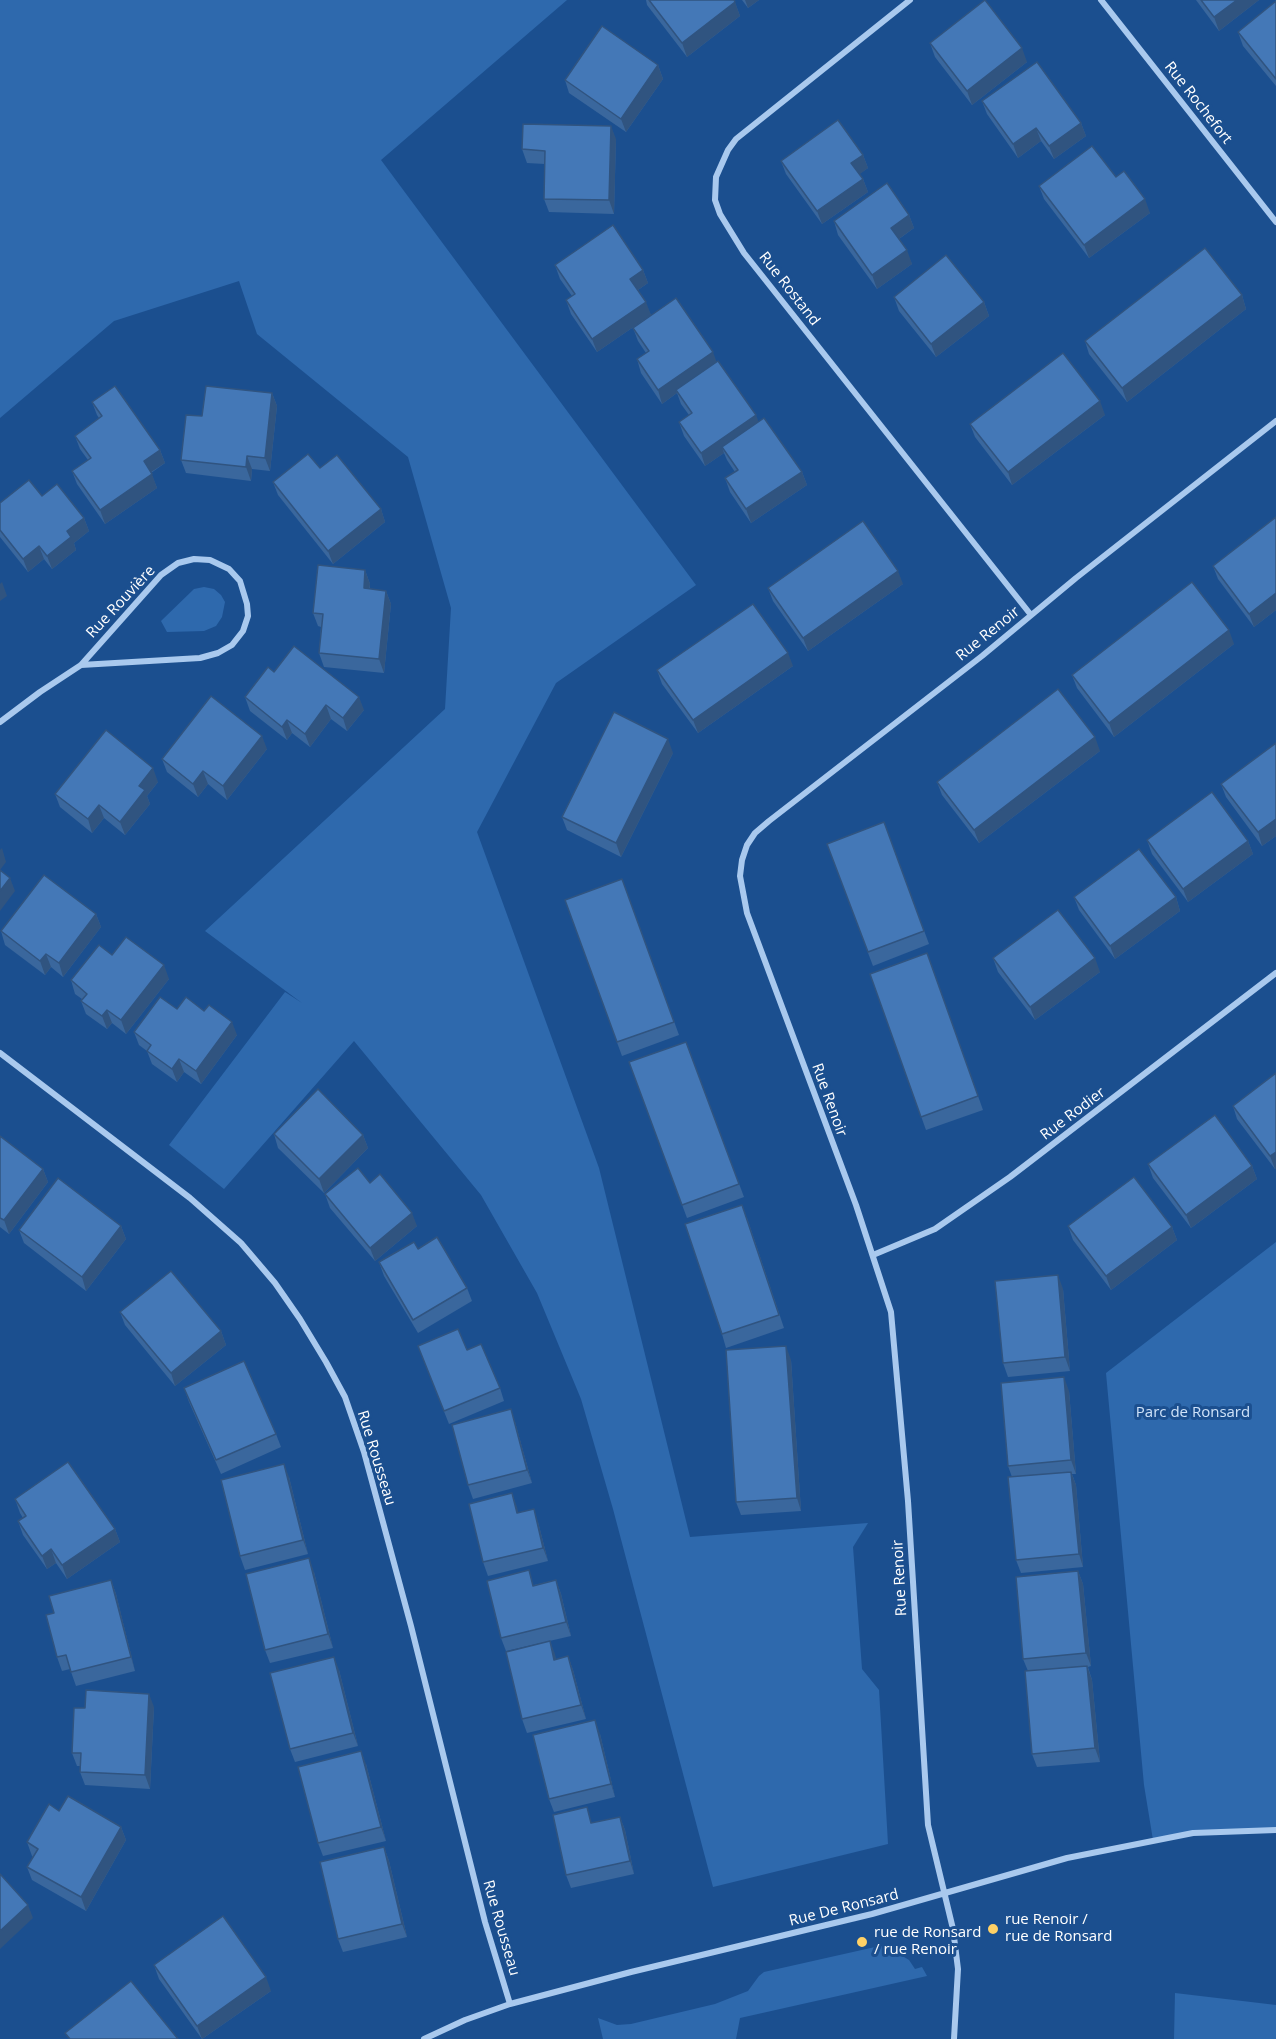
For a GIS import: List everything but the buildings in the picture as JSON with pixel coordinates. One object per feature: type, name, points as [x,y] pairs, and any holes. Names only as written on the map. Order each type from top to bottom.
[{"type":"street","name":"Rue Rostand","points":[[910,0],[736,139],[728,150],[716,177],[716,200],[720,214],[744,253],[1031,615]]},
{"type":"street","name":"Rue Rochefort","points":[[1101,0],[1276,222]]},
{"type":"street","name":"Rue Renoir","points":[[954,2039],[958,1969],[953,1929],[928,1825],[908,1502],[891,1312],[873,1255],[747,913],[740,876],[742,860],[747,845],[755,834],[770,821],[1276,421]]},
{"type":"street","name":"Rue Rouvière","points":[[0,722],[81,665],[161,575],[178,563],[194,559],[210,560],[229,569],[240,581],[248,616],[243,631],[232,645],[218,653],[200,658],[81,665]]},
{"type":"street","name":"Rue Rodier","points":[[873,1255],[935,1229],[1010,1177],[1276,973]]},
{"type":"street","name":"Rue Rousseau","points":[[0,1053],[190,1198],[241,1243],[275,1283],[294,1310],[345,1397],[364,1452],[486,1922],[510,2004]]},
{"type":"street","name":"Rue De Ronsard","points":[[424,2039],[510,2004],[945,1894],[1067,1858],[1172,1836],[1227,1830],[1276,1830]]},
{"type":"green space","points":[[0,0],[567,0],[381,160],[696,585],[556,683],[477,832],[599,1168],[690,1537],[868,1523],[853,1547],[862,1669],[879,1690],[888,1844],[713,1887],[613,1509],[581,1399],[537,1293],[481,1195],[354,1041],[224,1189],[169,1145],[285,992],[302,1003],[205,931],[445,709],[451,608],[408,457],[257,334],[239,281],[114,321],[0,418]]},
{"type":"green space","points":[[204,587],[214,589],[225,602],[222,617],[216,626],[204,631],[167,632],[161,621],[194,589]]},
{"type":"green space","name":"Parc de Ronsard","points":[[1276,1242],[1276,1830],[1240,1830],[1153,1840],[1144,1785],[1106,1373]]},
{"type":"green space","points":[[884,1945],[909,1960],[915,1969],[922,1967],[927,1976],[740,2018],[736,2039],[603,2039],[598,2018],[617,2025],[631,2024],[715,2004],[748,1991],[764,1972]]},
{"type":"green space","points":[[1175,1993],[1276,2005],[1276,2039],[1174,2039]]},
{"type":"place","name":"rue Renoir / rue de Ronsard","points":[[993,1929]]},
{"type":"place","name":"rue de Ronsard / rue Renoir","points":[[862,1942]]}]
